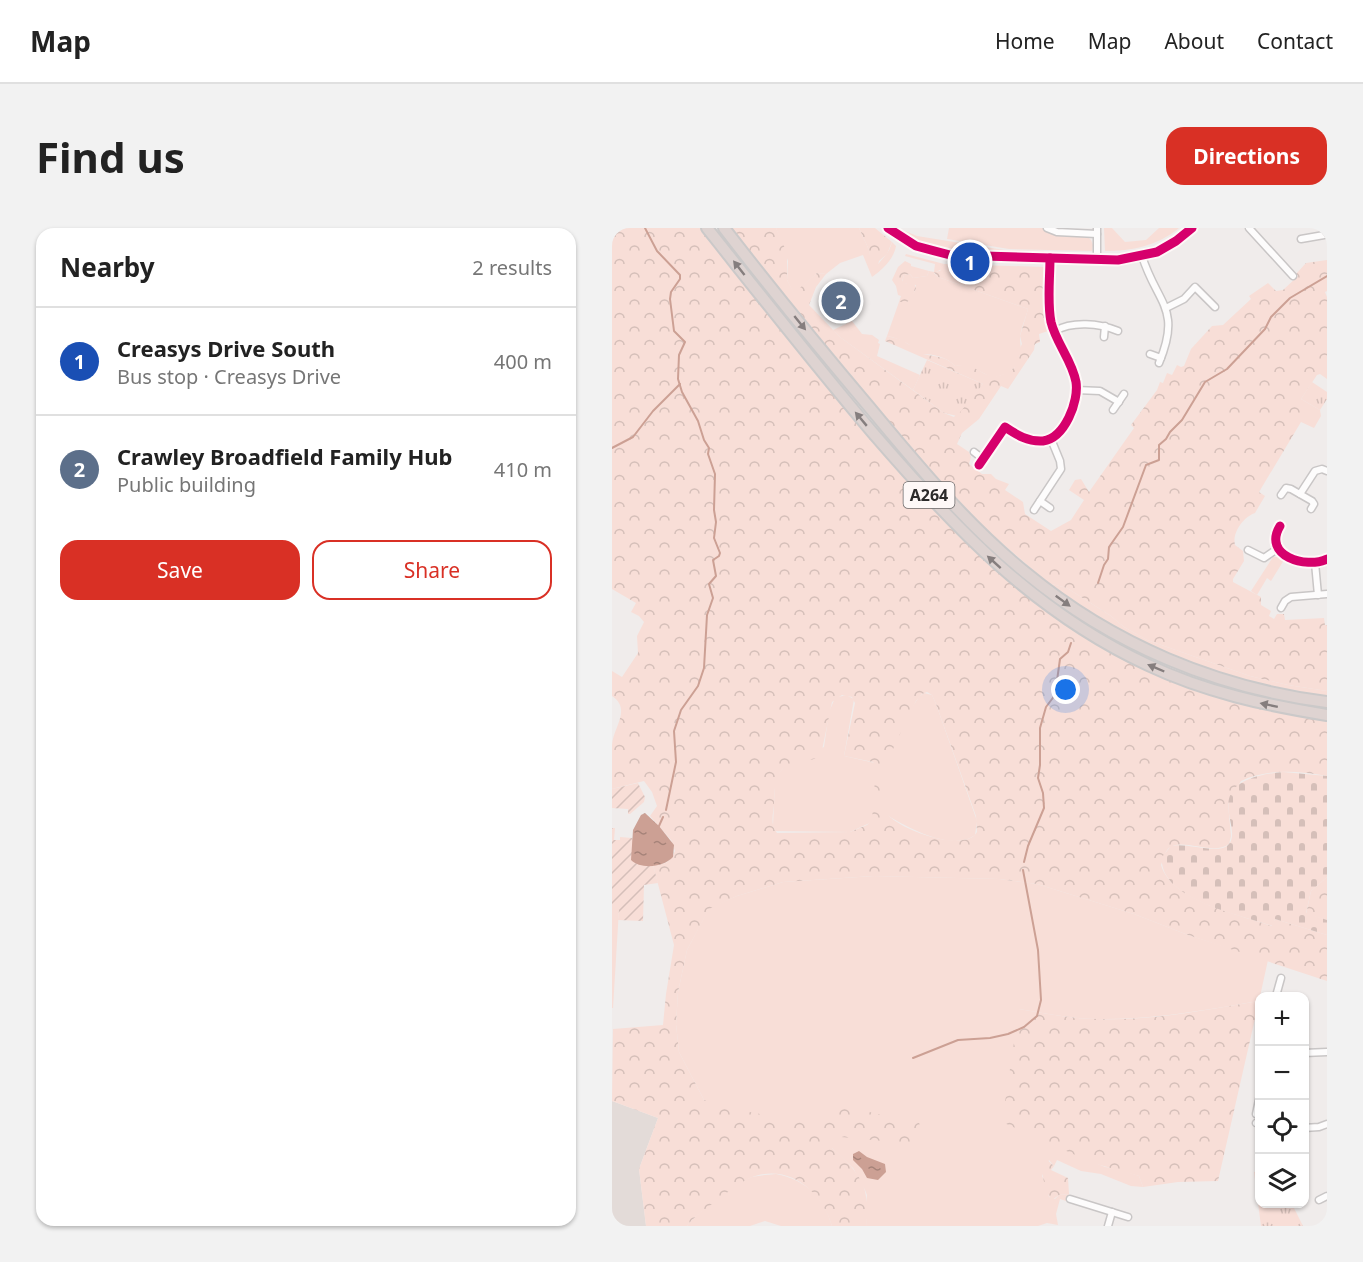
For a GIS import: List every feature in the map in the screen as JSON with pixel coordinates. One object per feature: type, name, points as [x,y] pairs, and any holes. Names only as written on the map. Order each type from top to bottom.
[{"type":"highway","name":"A264","points":[[707,228],[781,322],[906,470],[972,542],[1032,594],[1083,630],[1125,654],[1167,673],[1231,696],[1327,715]]},
{"type":"highway","name":"A264","points":[[724,228],[910,456],[965,516],[1026,573],[1086,617],[1172,662],[1236,684],[1327,702]]},
{"type":"street","points":[[888,228],[916,246],[942,254],[1118,260],[1142,256],[1171,245],[1192,228]]},
{"type":"street","points":[[1047,228],[1057,232],[1097,231],[1096,259]]},
{"type":"street","points":[[1253,229],[1293,276]]},
{"type":"street","points":[[1301,239],[1324,232]]},
{"type":"street","points":[[1142,256],[1147,273],[1166,308],[1169,323],[1160,361],[1150,354]]},
{"type":"street","points":[[996,421],[1028,440],[1040,441],[1051,439],[1070,415],[1076,390],[1074,374],[1050,315],[1050,258]]},
{"type":"street","points":[[1190,281],[1215,307]]},
{"type":"street","points":[[1166,308],[1184,299],[1195,287]]},
{"type":"street","points":[[1055,332],[1068,325],[1105,326],[1118,331]]},
{"type":"street","points":[[1104,337],[1105,326]]},
{"type":"street","points":[[1076,390],[1100,391],[1119,402]]},
{"type":"street","points":[[1113,410],[1124,394]]},
{"type":"street","points":[[979,465],[1005,427]]},
{"type":"street","points":[[1034,510],[1061,469],[1051,439]]},
{"type":"street","points":[[974,452],[983,459]]},
{"type":"street","points":[[1300,494],[1313,472],[1319,469],[1327,471]]},
{"type":"street","points":[[1281,495],[1286,488],[1300,494],[1313,502],[1311,509]]},
{"type":"street","points":[[1040,501],[1050,508]]},
{"type":"street","points":[[1280,526],[1275,536],[1280,553],[1298,561],[1315,563],[1327,559]]},
{"type":"street","points":[[1248,550],[1264,558],[1277,549]]},
{"type":"street","points":[[1315,563],[1318,595]]},
{"type":"street","points":[[1281,608],[1291,597],[1327,594]]},
{"type":"street","points":[[1277,992],[1281,978]]},
{"type":"street","points":[[1309,1053],[1327,1052]]},
{"type":"street","points":[[1309,1128],[1327,1124]]},
{"type":"street","points":[[1070,1199],[1128,1217]]},
{"type":"street","points":[[1108,1226],[1112,1212]]},
{"type":"shaded area","points":[[612,1101],[658,1118],[639,1169],[646,1226],[612,1224]]},
{"type":"green space","points":[[612,228],[702,228],[902,473],[967,542],[1032,600],[1110,651],[1233,701],[1327,719],[1327,776],[1273,772],[1241,781],[1228,804],[1231,836],[1229,844],[1215,848],[1175,845],[1165,853],[1161,865],[1167,878],[1178,888],[1209,905],[1272,926],[1275,919],[1327,935],[1327,981],[1188,935],[1134,914],[1037,884],[999,879],[873,876],[783,882],[737,896],[709,909],[687,950],[678,992],[676,1024],[679,1052],[704,1100],[724,1107],[807,1123],[820,1120],[841,1107],[847,1107],[919,1123],[920,1138],[918,1143],[914,1144],[835,1138],[832,1148],[853,1170],[865,1190],[867,1226],[832,1226],[820,1201],[802,1183],[790,1177],[764,1174],[750,1178],[730,1190],[687,1226],[646,1226],[639,1169],[658,1118],[612,1101],[613,1029],[663,1025],[674,945],[653,865],[667,862],[675,851],[671,840],[650,816],[657,806],[652,792],[644,781],[612,789],[612,745],[621,707],[612,696],[612,671],[622,677],[638,653],[637,636],[644,622],[631,612],[636,603],[612,589]],"holes":[[[927,692],[932,695],[936,704],[976,816],[977,832],[970,838],[958,841],[926,835],[896,822],[886,813],[882,805],[883,779],[892,752],[916,701]],[[842,695],[852,697],[855,703],[844,756],[873,762],[876,766],[872,820],[867,825],[850,832],[777,833],[772,819],[776,783],[780,772],[791,764],[821,755],[832,702]]]},
{"type":"green space","points":[[730,228],[776,228],[787,253],[787,280],[794,293],[817,273],[826,274],[816,287],[809,305],[840,337],[944,413],[954,417],[983,384],[885,341],[887,336],[903,340],[921,353],[944,359],[955,366],[972,367],[990,376],[1005,374],[1015,367],[1014,360],[1020,356],[1022,344],[1020,336],[1028,309],[938,277],[934,272],[940,271],[944,264],[1046,267],[1043,304],[1048,331],[1039,334],[1040,342],[1035,344],[1034,350],[1008,389],[1001,386],[979,419],[962,433],[957,444],[969,452],[971,457],[969,464],[982,474],[991,474],[996,479],[1009,484],[1005,490],[1023,502],[1025,514],[1051,531],[1071,520],[1084,500],[1069,490],[1075,480],[1081,479],[1089,492],[1134,428],[1131,425],[1157,390],[1160,382],[1163,383],[1167,373],[1172,375],[1177,365],[1184,366],[1191,349],[1212,326],[1223,325],[1251,299],[1249,296],[1268,283],[1276,291],[1283,290],[1298,276],[1296,274],[1306,263],[1327,260],[1327,291],[1325,292],[1327,297],[1327,379],[1320,374],[1317,375],[1301,399],[1301,422],[1259,492],[1265,496],[1255,513],[1239,526],[1235,536],[1235,545],[1243,551],[1244,561],[1233,582],[1261,597],[1261,605],[1271,611],[1269,616],[1274,619],[1277,614],[1284,614],[1285,620],[1324,618],[1325,625],[1327,625],[1327,691],[1250,676],[1147,640],[1067,588],[1048,583],[988,531],[942,484],[868,399]]},
{"type":"green space","points":[[776,228],[859,228],[869,250],[873,271],[887,254],[892,242],[896,246],[890,260],[872,277],[863,255],[840,263],[826,274],[817,273],[794,294],[787,280],[788,261]]},
{"type":"green space","points":[[859,228],[875,228],[892,242],[887,254],[879,261],[877,270],[871,269],[869,250]]},
{"type":"green space","points":[[898,228],[917,236],[1004,250],[1044,251],[1044,254],[987,254],[949,250],[914,238]]},
{"type":"green space","points":[[949,228],[1042,228],[1056,234],[1087,236],[1093,245],[1092,251],[1009,249],[947,239]]},
{"type":"green space","points":[[1104,228],[1112,228],[1125,242],[1146,240],[1159,228],[1179,228],[1162,239],[1144,246],[1105,251]]},
{"type":"green space","points":[[906,254],[944,264],[942,269],[934,273],[938,277],[1028,309],[1020,337],[1021,353],[1015,367],[1006,374],[992,378],[974,369],[955,366],[940,357],[921,354],[906,342],[887,336],[899,302],[907,302],[915,291],[916,285],[902,282],[904,275],[910,274],[913,278],[927,276],[929,271],[934,272],[935,264],[905,256]]},
{"type":"green space","points":[[905,261],[911,266],[929,271],[927,276],[913,278],[910,274],[904,275],[902,281],[907,284],[914,283],[916,288],[912,298],[907,302],[899,302],[901,296],[898,295],[892,280],[898,267]]},
{"type":"green space","points":[[852,321],[862,334],[872,335],[879,340],[877,356],[920,375],[913,390],[833,330]]},
{"type":"green space","points":[[927,360],[983,384],[957,416],[944,413],[913,390]]},
{"type":"green space","points":[[1312,382],[1327,392],[1327,399],[1320,410],[1301,399]]},
{"type":"green space","points":[[1301,399],[1320,410],[1321,416],[1314,428],[1301,422]]},
{"type":"green space","points":[[1273,557],[1284,560],[1271,581],[1267,578],[1257,595],[1251,591]]},
{"type":"green space","points":[[1048,583],[1067,588],[1147,640],[1250,676],[1327,691],[1327,696],[1271,686],[1217,672],[1163,652],[1104,621]]},
{"type":"green space","points":[[924,693],[932,695],[936,704],[977,821],[975,835],[965,840],[943,840],[918,832],[887,815],[850,832],[775,831],[773,826],[775,782],[778,774],[786,765],[824,747],[829,712],[835,698],[846,695],[854,699],[844,756],[875,763],[919,697]]},
{"type":"green space","points":[[1283,772],[1327,776],[1327,877],[1311,891],[1306,913],[1327,920],[1327,935],[1275,919],[1273,926],[1204,903],[1173,884],[1164,872],[1162,857],[1171,846],[1184,845],[1216,849],[1227,846],[1232,838],[1228,806],[1230,795],[1238,785],[1255,777]]},
{"type":"green space","points":[[638,783],[645,797],[644,802],[630,814],[628,814],[628,809],[612,808],[612,789]]},
{"type":"green space","points":[[612,828],[615,828],[614,840],[620,840],[620,837],[632,838],[653,865],[658,883],[644,885],[643,921],[618,920],[619,910],[612,909]]},
{"type":"green space","points":[[874,876],[999,879],[1037,884],[1134,914],[1188,935],[1268,960],[1261,992],[1255,992],[1255,1002],[1178,1014],[1118,1019],[1058,1016],[1019,1009],[1052,1144],[1105,1167],[1139,1176],[1143,1187],[1131,1186],[1101,1174],[1081,1171],[1057,1160],[1054,1166],[1049,1160],[1042,1176],[1049,1197],[1055,1199],[1059,1195],[1069,1194],[1066,1201],[1060,1199],[1056,1214],[1058,1225],[1047,1223],[1038,1226],[867,1226],[865,1190],[853,1168],[831,1147],[728,1116],[704,1100],[679,1052],[676,1024],[678,992],[687,950],[709,908],[737,896],[783,882]]},
{"type":"green space","points":[[1327,877],[1327,920],[1306,914],[1311,891]]},
{"type":"green space","points":[[612,909],[619,909],[613,1008],[612,1008]]},
{"type":"green space","points":[[1255,1002],[1255,1019],[1218,1181],[1178,1182],[1143,1187],[1139,1176],[1093,1163],[1002,1122],[1019,1009],[1078,1018],[1118,1019],[1178,1014]]},
{"type":"green space","points":[[1044,1157],[1054,1166],[1051,1170],[1068,1178],[1069,1194],[1059,1195],[1052,1200],[1049,1197],[1042,1173]]},
{"type":"green space","points":[[776,1174],[805,1185],[812,1191],[824,1206],[832,1226],[781,1226],[765,1221],[750,1226],[687,1226],[707,1207],[745,1180],[755,1176]]},
{"type":"green space","points":[[1259,1208],[1294,1208],[1303,1226],[1261,1226]]},
{"type":"water","points":[[645,813],[674,845],[673,857],[658,865],[646,866],[631,860],[633,830],[641,815]]},
{"type":"water","points":[[859,1151],[885,1164],[886,1172],[878,1180],[867,1178],[853,1160],[853,1154]]},
{"type":"waterway","points":[[645,228],[657,251],[680,275],[670,299],[674,331],[685,342],[679,355],[678,379],[709,448],[708,454],[715,474],[714,538],[720,553],[713,560],[716,576],[709,584],[713,598],[707,615],[704,668],[698,686],[681,710],[674,731],[676,762],[666,810]]},
{"type":"waterway","points":[[1098,583],[1108,559],[1109,547],[1123,527],[1146,465],[1159,460],[1159,445],[1182,420],[1205,382],[1227,369],[1265,329],[1271,317],[1290,298],[1327,276]]},
{"type":"waterway","points":[[612,448],[633,437],[653,411],[680,384]]},
{"type":"waterway","points":[[1024,862],[1028,846],[1044,808],[1043,793],[1038,778],[1040,728],[1046,707],[1055,695],[1060,659],[1068,652],[1071,643]]},
{"type":"waterway","points":[[659,826],[663,817]]},
{"type":"waterway","points":[[913,1058],[958,1040],[990,1038],[1008,1034],[1024,1027],[1037,1016],[1041,1000],[1038,950],[1023,870]]},
{"type":"cycle path","points":[[888,228],[916,246],[950,255],[1118,260],[1157,252],[1192,228]]},
{"type":"cycle path","points":[[979,465],[1005,427],[1028,439],[1043,441],[1058,433],[1073,408],[1076,390],[1074,374],[1051,322],[1050,258]]},
{"type":"cycle path","points":[[1280,526],[1276,536],[1277,545],[1281,552],[1289,558],[1308,562],[1327,559]]},
{"type":"place","name":"Creasys Drive South","points":[[970,262]]},
{"type":"place","name":"Crawley Broadfield Family Hub","points":[[841,301]]}]
